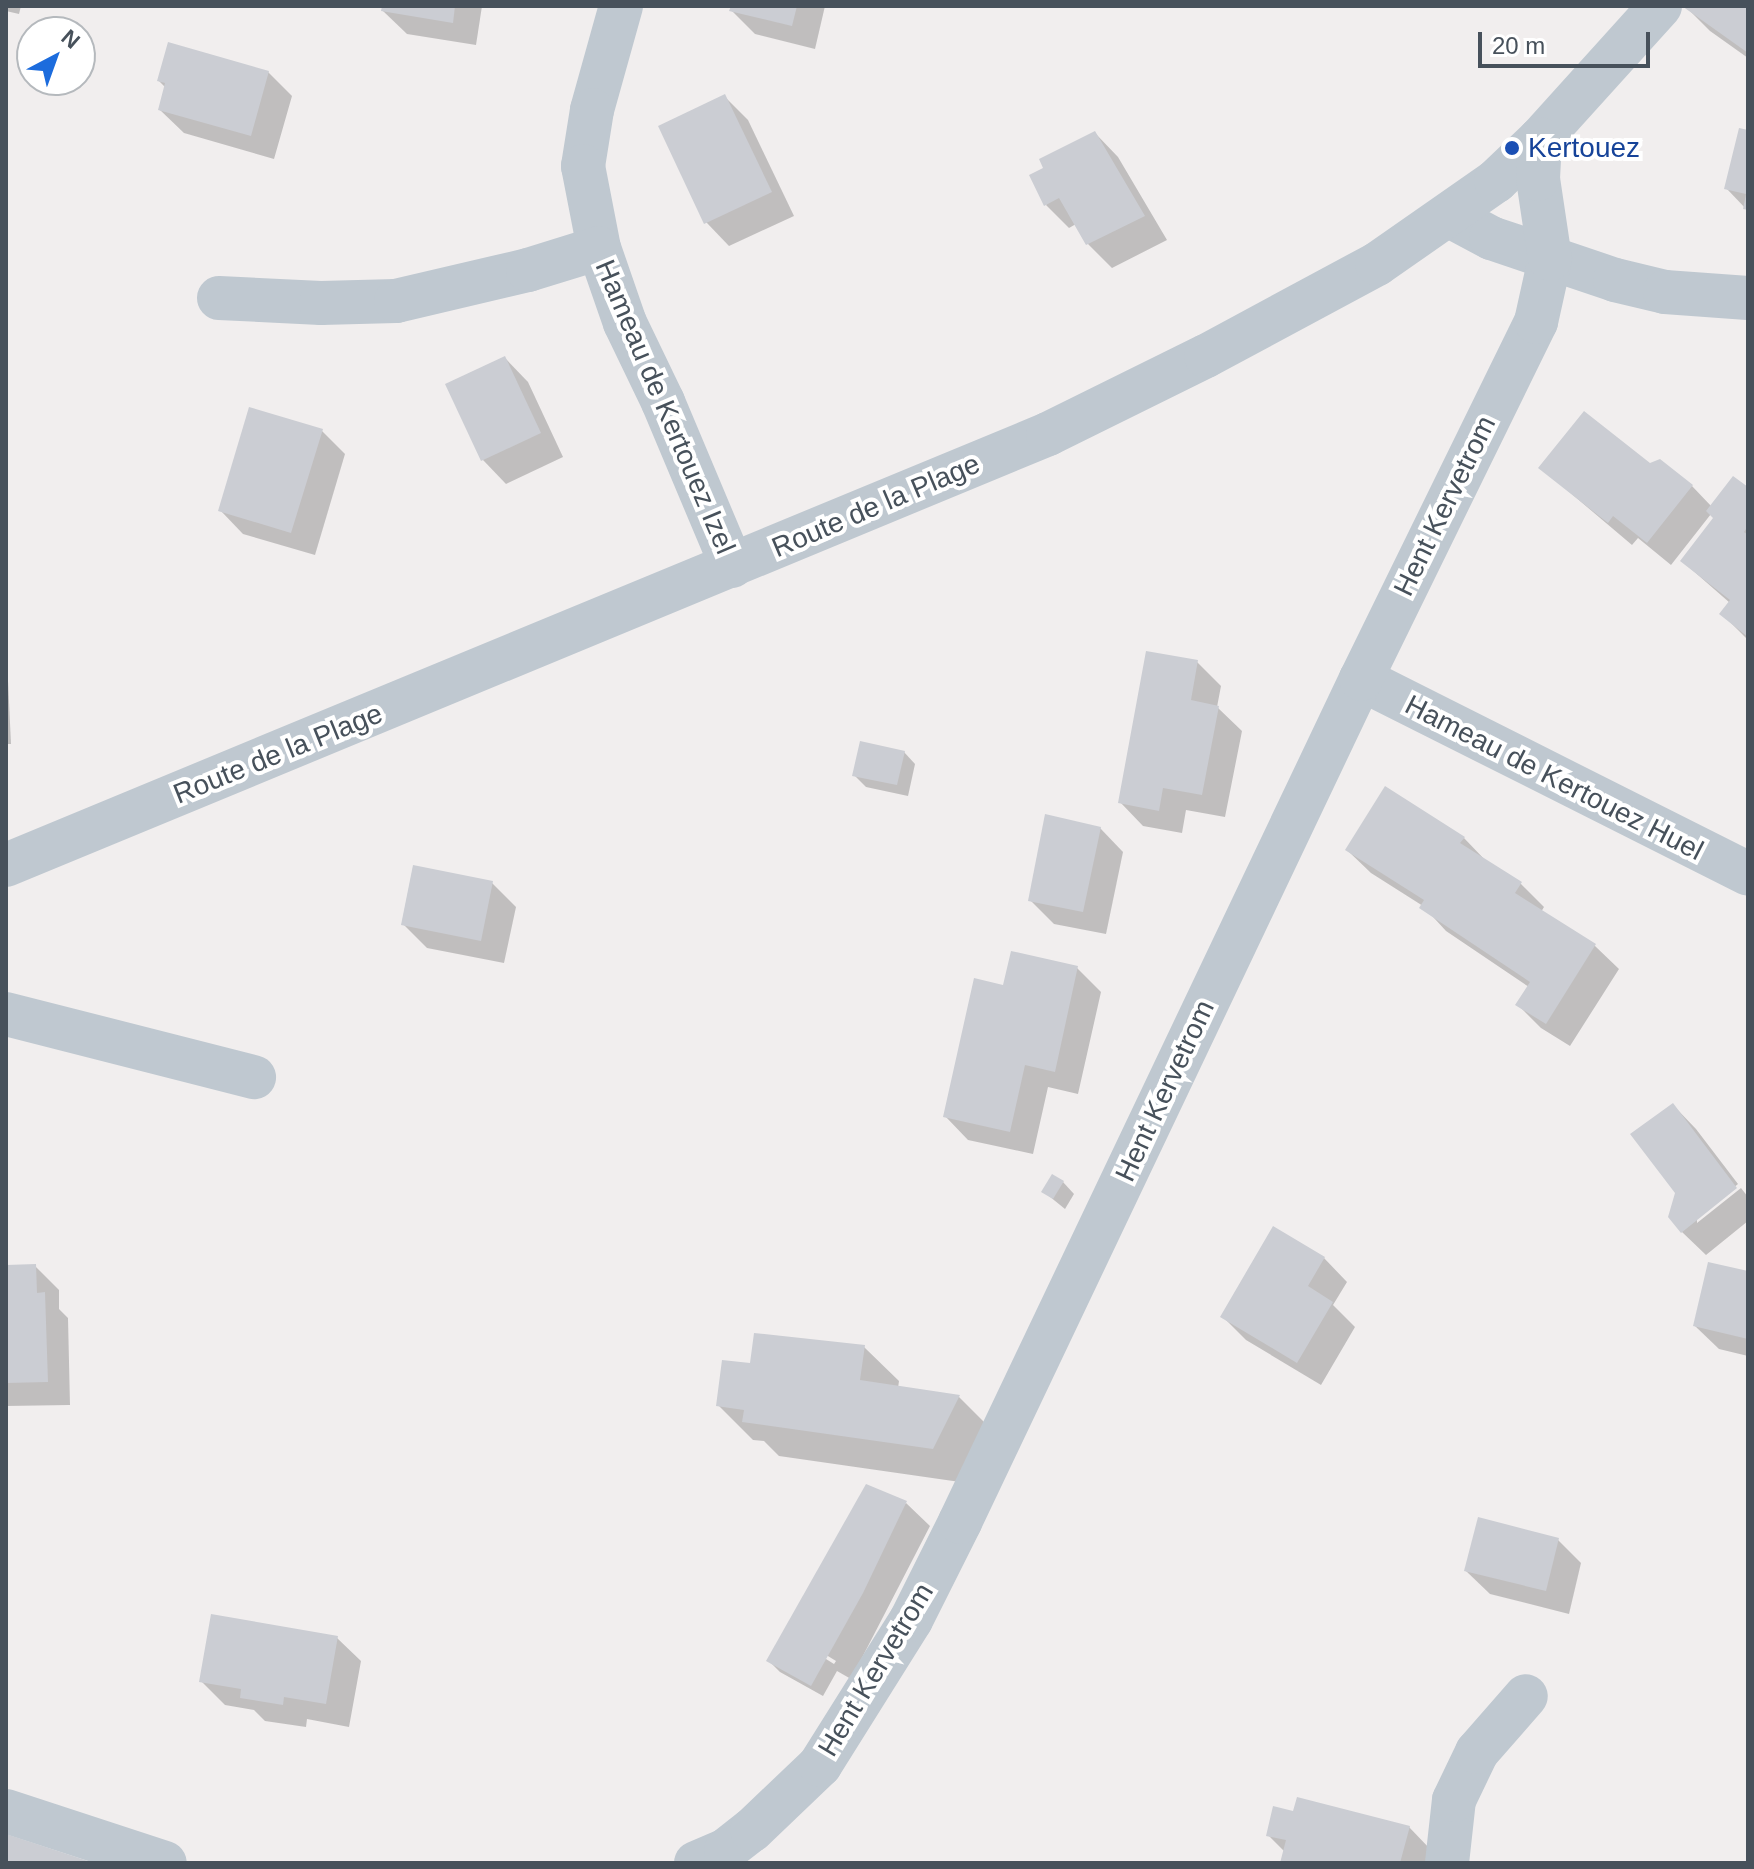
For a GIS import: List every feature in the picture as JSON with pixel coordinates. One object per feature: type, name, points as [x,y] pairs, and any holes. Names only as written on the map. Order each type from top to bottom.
[{"type":"street","name":"Hameau de Kertouez Izel","points":[[621,6],[592,110],[583,166],[599,248],[625,323],[663,402],[732,566]]},
{"type":"street","name":"Route de la Plage","points":[[6,865],[1063,427],[1301,306],[1377,264],[1496,181],[1540,139],[1660,6]]},
{"type":"street","points":[[1540,139],[1538,179],[1550,259]]},
{"type":"street","points":[[1450,216],[1491,238],[1550,259],[1665,292],[1748,298]]},
{"type":"street","name":"Hameau de Kertouez Izel","points":[[219,298],[321,303],[396,301],[528,270],[599,248]]},
{"type":"street","name":"Hent Kervetrom","points":[[696,1863],[726,1850],[752,1830],[820,1765],[911,1620],[1361,679],[1536,322],[1550,259]]},
{"type":"street","name":"Hameau de Kertouez Huel","points":[[1361,679],[1748,874]]},
{"type":"street","points":[[6,1014],[254,1077]]},
{"type":"street","points":[[1447,1863],[1454,1800],[1477,1752],[1526,1696]]},
{"type":"street","points":[[6,1811],[165,1863]]},
{"type":"building","points":[[382,6],[455,6],[453,23],[381,11]]},
{"type":"building","points":[[731,6],[797,6],[792,26],[729,11]]},
{"type":"building","points":[[1682,6],[1748,6],[1748,53]]},
{"type":"building","points":[[168,42],[269,71],[251,136],[158,110],[165,83],[157,81]]},
{"type":"building","points":[[725,94],[772,192],[704,224],[658,126]]},
{"type":"building","points":[[1739,128],[1748,130],[1748,210],[1743,209],[1746,194],[1724,189]]},
{"type":"building","points":[[1095,131],[1145,216],[1086,245],[1059,198],[1044,206],[1029,175],[1043,168],[1039,159]]},
{"type":"building","points":[[505,356],[541,433],[481,461],[445,384]]},
{"type":"building","points":[[249,407],[323,429],[291,533],[218,511]]},
{"type":"building","points":[[1584,411],[1650,463],[1660,459],[1693,485],[1647,543],[1613,516],[1608,523],[1538,468]]},
{"type":"building","points":[[1733,476],[1748,487],[1748,526],[1744,532],[1748,535],[1748,637],[1719,614],[1730,600],[1680,561],[1713,518],[1706,511]]},
{"type":"building","points":[[1146,651],[1198,660],[1191,700],[1219,706],[1202,795],[1163,788],[1159,811],[1118,803]]},
{"type":"building","points":[[860,741],[905,751],[897,785],[852,776]]},
{"type":"building","points":[[1385,786],[1465,837],[1460,843],[1522,882],[1515,893],[1596,944],[1546,1024],[1515,1005],[1530,982],[1419,908],[1424,900],[1345,850]]},
{"type":"building","points":[[1045,814],[1101,827],[1083,912],[1028,901]]},
{"type":"building","points":[[413,865],[493,881],[481,941],[401,925]]},
{"type":"building","points":[[1011,951],[1078,966],[1055,1072],[1025,1065],[1010,1132],[943,1117],[974,978],[1003,985]]},
{"type":"building","points":[[1673,1103],[1737,1188],[1681,1233],[1668,1217],[1675,1193],[1630,1134]]},
{"type":"building","points":[[1052,1174],[1064,1181],[1053,1199],[1041,1192]]},
{"type":"building","points":[[1273,1226],[1325,1257],[1308,1286],[1333,1302],[1297,1363],[1220,1317]]},
{"type":"building","points":[[1708,1262],[1748,1271],[1748,1339],[1693,1326]]},
{"type":"building","points":[[36,1264],[37,1293],[45,1292],[48,1382],[6,1383],[6,1265]]},
{"type":"building","points":[[754,1333],[865,1345],[860,1380],[960,1395],[933,1449],[742,1422],[744,1410],[716,1406],[722,1360],[750,1363]]},
{"type":"building","points":[[866,1484],[907,1501],[863,1593],[811,1686],[766,1661]]},
{"type":"building","points":[[1478,1517],[1559,1538],[1546,1591],[1464,1571]]},
{"type":"building","points":[[211,1614],[338,1636],[326,1704],[284,1697],[283,1705],[240,1698],[241,1689],[199,1682]]},
{"type":"building","points":[[1297,1797],[1410,1826],[1400,1863],[1280,1863],[1286,1840],[1266,1836],[1273,1806],[1293,1811]]},
{"type":"building","points":[[6,1834],[91,1862],[91,1863],[6,1863]]},
{"type":"place","name":"Kertouez","points":[[1512,148]]}]
